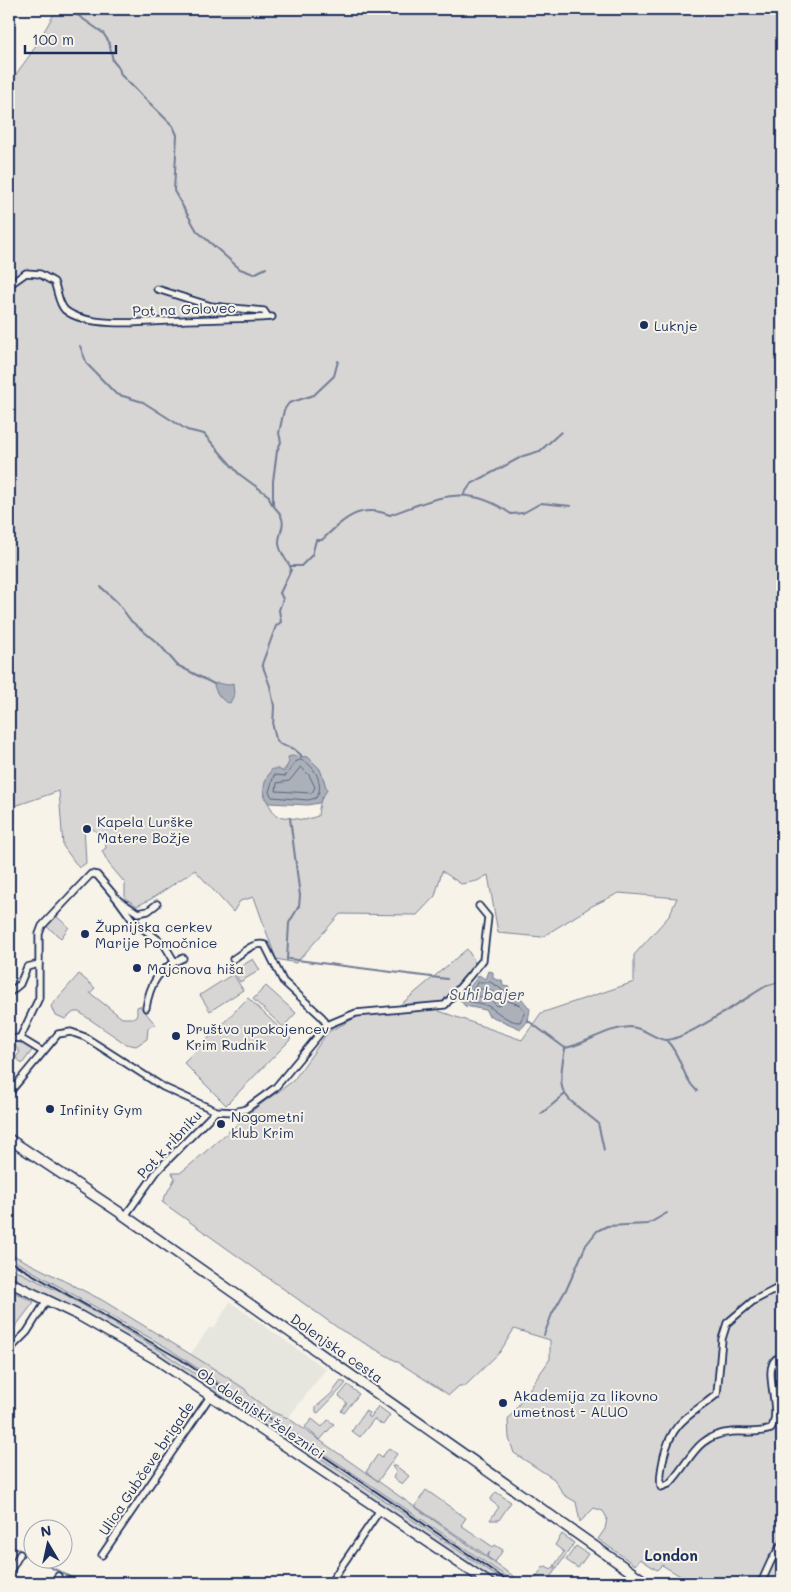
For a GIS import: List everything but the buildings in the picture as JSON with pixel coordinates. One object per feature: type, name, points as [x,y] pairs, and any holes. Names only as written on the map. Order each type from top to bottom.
[{"type":"main road","name":"Dolenjska cesta","points":[[9,1139],[125,1216],[647,1583]]},
{"type":"main road","name":"Ob dolenjski železnici","points":[[9,1282],[121,1338],[211,1395],[489,1583]]},
{"type":"street","name":"Pot na Golovec","points":[[9,285],[26,273],[40,274],[54,282],[60,304],[65,310],[90,319],[141,324],[175,320],[270,317],[264,311],[211,306],[157,289]]},
{"type":"street","points":[[20,1038],[39,998],[40,930],[89,875],[97,876],[134,922],[164,944],[174,962]]},
{"type":"street","points":[[118,900],[138,913],[148,910],[157,904]]},
{"type":"street","name":"Pot k ribniku","points":[[125,1216],[158,1170],[216,1111],[246,1109],[257,1102],[291,1071],[327,1026],[356,1012],[445,1005],[483,960],[488,917],[479,906]]},
{"type":"street","points":[[233,959],[255,945],[265,945],[283,982],[322,1017],[327,1026]]},
{"type":"street","points":[[146,1008],[150,985],[160,971],[183,958]]},
{"type":"street","points":[[9,993],[20,984],[27,967],[39,964]]},
{"type":"street","points":[[9,1093],[58,1034],[77,1033],[144,1077],[216,1111]]},
{"type":"street","points":[[9,1039],[20,1038],[43,1052]]},
{"type":"street","points":[[782,1286],[753,1301],[727,1323],[722,1339],[717,1394],[692,1411],[673,1430],[660,1474],[660,1486],[669,1484],[695,1448],[712,1436],[732,1432],[757,1433],[771,1429],[775,1417],[771,1366],[776,1359],[782,1358]]},
{"type":"street","points":[[9,1350],[27,1332],[47,1300]]},
{"type":"street","name":"Ulica Gubčeve brigade","points":[[102,1555],[211,1395]]},
{"type":"street","points":[[330,1583],[380,1510]]},
{"type":"street","points":[[761,1583],[782,1544]]},
{"type":"street","points":[[9,1573],[20,1554]]},
{"type":"street","points":[[53,1583],[58,1576]]},
{"type":"shaded area","points":[[57,9],[782,9],[782,1583],[753,1583],[738,1577],[735,1583],[692,1583],[662,1565],[657,1570],[640,1559],[635,1565],[598,1539],[605,1529],[607,1518],[603,1511],[594,1508],[580,1522],[576,1502],[564,1495],[554,1479],[514,1453],[509,1438],[508,1420],[550,1359],[550,1340],[514,1329],[500,1352],[465,1386],[459,1386],[449,1395],[398,1362],[341,1330],[162,1202],[175,1178],[172,1173],[180,1173],[257,1107],[293,1081],[328,1032],[359,1016],[393,1011],[467,949],[475,962],[439,1011],[522,1040],[541,1013],[634,982],[634,955],[669,916],[677,898],[619,893],[592,906],[542,937],[498,933],[488,875],[477,881],[461,884],[442,871],[435,896],[417,915],[340,914],[296,963],[276,959],[254,897],[240,901],[233,912],[195,870],[137,906],[125,898],[125,883],[109,864],[102,851],[106,848],[105,839],[88,825],[84,826],[86,863],[79,868],[63,846],[59,791],[9,808],[9,84],[32,52]],"holes":[[[308,757],[324,780],[318,816],[305,820],[276,816],[265,798],[264,790],[295,758]]]},
{"type":"shaded area","points":[[58,913],[57,917],[69,927],[61,938],[46,926]]},
{"type":"shaded area","points":[[253,959],[260,970],[240,982],[233,971]]},
{"type":"shaded area","points":[[79,974],[95,988],[90,993],[122,1018],[133,1018],[137,1015],[137,1007],[140,1006],[155,1024],[148,1028],[147,1039],[136,1046],[126,1044],[79,1012],[74,1012],[65,1019],[54,1014],[51,1006]]},
{"type":"shaded area","points":[[233,974],[243,990],[210,1011],[200,995]]},
{"type":"shaded area","points":[[266,986],[296,1013],[283,1027],[253,999]]},
{"type":"shaded area","points":[[248,998],[291,1039],[226,1105],[184,1063]]},
{"type":"shaded area","points":[[9,1042],[20,1042],[33,1049],[22,1064],[16,1057],[20,1052],[15,1046],[11,1048]]},
{"type":"shaded area","points":[[9,1253],[102,1300],[208,1365],[245,1389],[249,1395],[272,1412],[288,1418],[523,1583],[516,1583],[166,1347],[9,1258]]},
{"type":"shaded area","points":[[9,1258],[166,1347],[516,1583],[507,1583],[158,1349],[9,1267]]},
{"type":"shaded area","points":[[9,1267],[64,1294],[158,1349],[507,1583],[495,1583],[161,1358],[103,1324],[9,1278]]},
{"type":"shaded area","points":[[9,1290],[34,1302],[9,1335]]},
{"type":"shaded area","points":[[230,1302],[326,1369],[288,1418],[272,1412],[249,1395],[245,1389],[190,1355],[209,1328],[214,1328]]},
{"type":"shaded area","points":[[341,1381],[346,1383],[318,1413],[316,1412],[316,1407],[331,1394]]},
{"type":"shaded area","points":[[348,1385],[359,1394],[344,1413],[341,1411],[347,1403],[339,1396]]},
{"type":"shaded area","points":[[378,1406],[390,1415],[383,1425],[374,1419],[360,1437],[352,1431],[365,1411],[369,1413],[367,1416],[370,1418]]},
{"type":"shaded area","points":[[312,1419],[322,1427],[328,1420],[334,1424],[320,1440],[305,1427]]},
{"type":"shaded area","points":[[389,1448],[397,1454],[378,1481],[366,1472],[378,1454],[382,1457]]},
{"type":"shaded area","points":[[392,1466],[396,1466],[409,1476],[402,1484],[393,1478],[396,1472]]},
{"type":"shaded area","points":[[426,1490],[466,1518],[461,1525],[493,1547],[495,1545],[503,1550],[495,1562],[487,1557],[490,1552],[487,1556],[415,1506]]},
{"type":"shaded area","points":[[496,1492],[511,1502],[499,1520],[490,1520],[499,1507],[490,1500]]},
{"type":"shaded area","points":[[562,1534],[574,1543],[557,1568],[554,1566],[564,1552],[555,1545]]},
{"type":"shaded area","points":[[576,1546],[588,1554],[578,1568],[566,1560]]},
{"type":"shaded area","points":[[543,1567],[556,1569],[546,1583],[535,1583],[537,1580],[535,1579]]},
{"type":"water","points":[[233,683],[234,695],[230,703],[222,699],[217,693],[214,684],[228,685]]},
{"type":"water","points":[[288,757],[308,757],[320,769],[327,790],[319,803],[308,805],[269,803],[264,790],[267,778],[272,769],[284,772],[289,762]]},
{"type":"water","name":"Suhi bajer","points":[[488,971],[493,972],[493,978],[502,980],[503,986],[509,987],[511,997],[516,1000],[522,999],[530,1009],[528,1021],[521,1029],[488,1015],[486,1010],[465,1006],[460,1000],[479,975],[485,979]]},
{"type":"waterway","points":[[69,9],[103,33],[109,42],[113,61],[119,68],[121,75],[173,126],[177,135],[174,191],[197,231],[240,269],[254,274],[266,268]]},
{"type":"waterway","points":[[80,346],[87,364],[116,394],[143,402],[187,430],[204,434],[239,474],[269,496],[270,502],[280,513],[282,527],[279,544],[290,566]]},
{"type":"waterway","points":[[273,505],[273,481],[277,451],[281,442],[279,433],[284,410],[289,403],[314,395],[334,376],[338,361]]},
{"type":"waterway","points":[[464,494],[471,484],[523,456],[540,451],[561,432]]},
{"type":"waterway","points":[[301,758],[301,755],[294,749],[280,744],[276,739],[273,727],[274,706],[270,686],[262,664],[276,626],[281,622],[279,610],[283,599],[280,593],[291,570],[290,566],[301,566],[312,555],[316,540],[322,540],[345,520],[361,512],[379,512],[390,515],[422,503],[451,496],[480,498],[495,504],[511,514],[523,513],[541,503],[571,506]]},
{"type":"waterway","points":[[101,587],[118,603],[131,621],[160,645],[177,665],[214,684]]},
{"type":"waterway","points":[[287,960],[289,923],[299,906],[300,896],[290,818]]},
{"type":"waterway","points":[[289,959],[447,979]]},
{"type":"waterway","points":[[527,1020],[565,1048],[612,1030],[630,1027],[635,1027],[665,1040],[674,1039],[716,1018],[766,986],[779,982]]},
{"type":"waterway","points":[[667,1041],[676,1053],[688,1079],[697,1091]]},
{"type":"waterway","points":[[565,1049],[561,1077],[565,1094],[598,1123],[604,1150]]},
{"type":"waterway","points":[[541,1114],[564,1095]]},
{"type":"waterway","points":[[544,1335],[552,1314],[568,1286],[586,1245],[597,1231],[607,1226],[648,1224],[667,1213]]},
{"type":"waterway","points":[[782,1355],[780,1364],[782,1373]]},
{"type":"waterway","points":[[9,1544],[22,1551]]},
{"type":"waterway","points":[[771,1568],[782,1551]]},
{"type":"waterway","points":[[56,1570],[81,1583]]},
{"type":"railway","points":[[9,1261],[180,1359],[511,1583]]},
{"type":"place","name":"Luknje","points":[[644,325]]},
{"type":"place","name":"Kapela Lurške Matere Božje","points":[[87,829]]},
{"type":"place","name":"Župnijska cerkev Marije Pomočnice","points":[[85,934]]},
{"type":"place","name":"Majcnova hiša","points":[[137,968]]},
{"type":"place","name":"Društvo upokojencev Krim Rudnik","points":[[176,1036]]},
{"type":"place","name":"Infinity Gym","points":[[50,1109]]},
{"type":"place","name":"Nogometni klub Krim","points":[[221,1124]]},
{"type":"place","name":"Akademija za likovno umetnost - ALUO","points":[[503,1403]]},
{"type":"district","name":"London","points":[[671,1555]]}]
